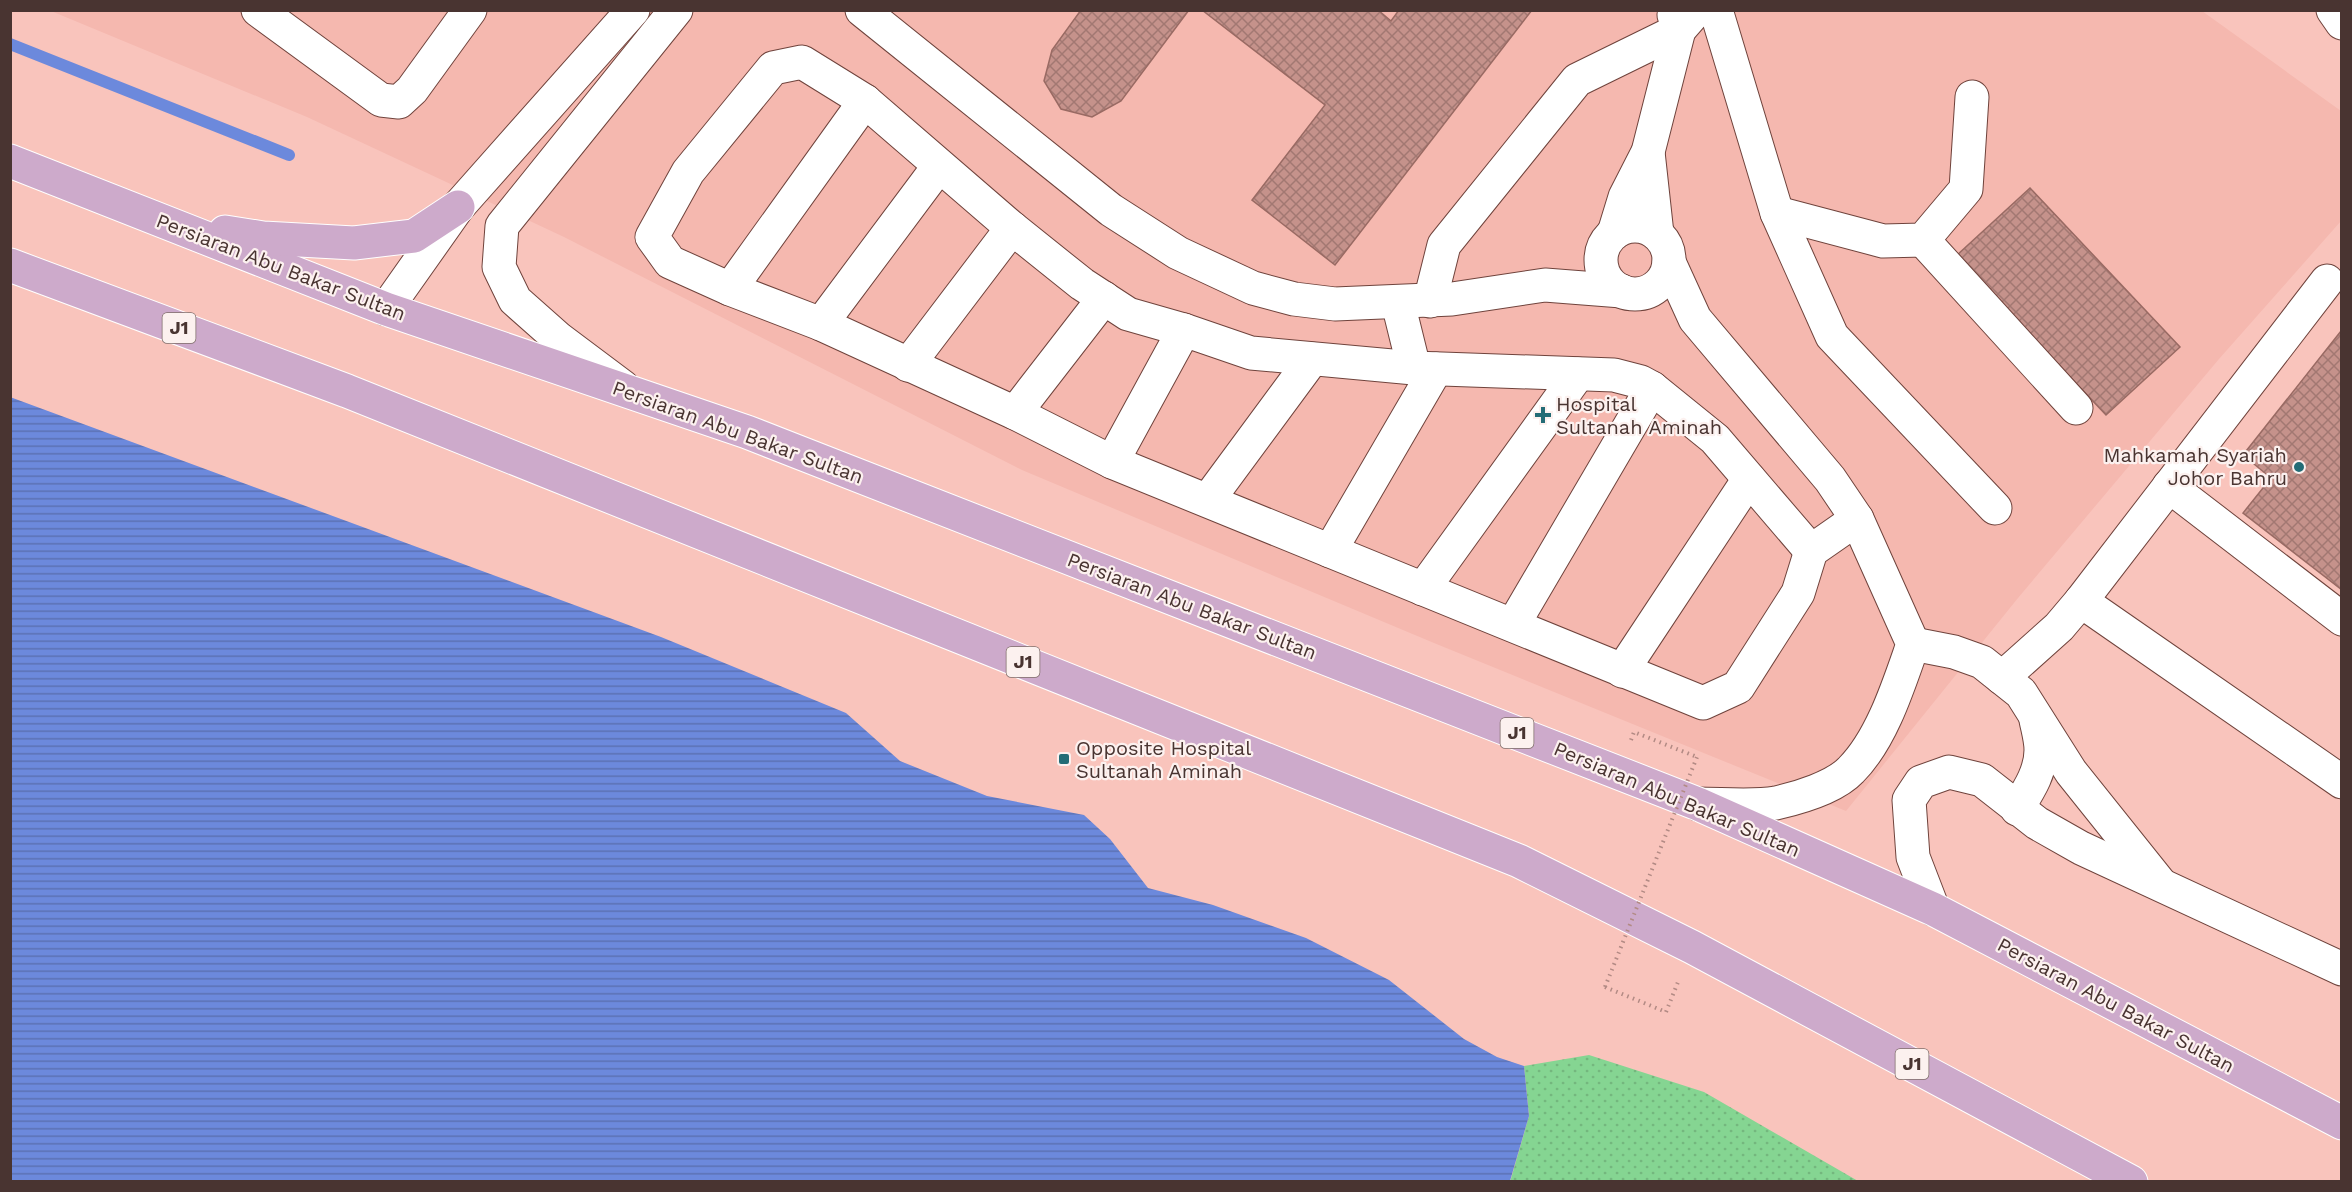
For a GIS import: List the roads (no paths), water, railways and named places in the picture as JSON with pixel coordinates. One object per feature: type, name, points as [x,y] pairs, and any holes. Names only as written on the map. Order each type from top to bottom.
[{"type":"main road","name":"Persiaran Abu Bakar Sultan","points":[[10,161],[386,309],[747,432],[1698,804],[1933,909],[2342,1123]]},
{"type":"main road","points":[[167,223],[263,238],[354,243],[414,236],[458,207]]},
{"type":"main road","name":"J1","points":[[10,265],[346,391],[1519,861],[1692,948],[2131,1182]]},
{"type":"street","points":[[258,10],[381,100],[399,102],[412,90],[470,10]]},
{"type":"street","points":[[386,309],[458,207],[633,10]]},
{"type":"street","points":[[630,392],[559,339],[515,300],[499,267],[502,226],[676,10]]},
{"type":"street","points":[[862,10],[1111,210],[1178,253],[1253,288],[1294,299],[1335,304],[1398,303],[1431,301],[1545,285],[1632,292],[1661,282],[1663,248],[1648,152]]},
{"type":"street","points":[[1716,10],[1777,213],[1832,336],[1995,508]]},
{"type":"street","points":[[2333,10],[2342,23]]},
{"type":"street","points":[[1431,301],[1444,245],[1577,80],[1684,17]]},
{"type":"street","points":[[1684,17],[1648,152],[1625,197],[1601,264],[1604,275],[1612,285],[1695,319]]},
{"type":"street","points":[[1811,550],[1715,439],[1652,388],[1641,382],[1614,375],[1425,369],[1251,353],[1128,314],[1082,284],[1012,228],[865,101],[802,62],[773,68],[688,172],[652,237],[670,262],[730,289],[821,324],[1015,413],[1112,462],[1703,703],[1738,687],[1798,593],[1811,550],[1857,519]]},
{"type":"street","points":[[1777,213],[1883,241],[1923,240],[1966,189],[1972,97]]},
{"type":"street","points":[[730,289],[865,101]]},
{"type":"street","points":[[821,324],[939,165]]},
{"type":"street","points":[[1545,285],[1608,242],[1624,227],[1647,228],[1663,248],[1695,319],[1830,479],[1857,519],[1913,644],[1895,694],[1873,740],[1850,771],[1816,792],[1774,803],[1698,804]]},
{"type":"street","points":[[908,365],[1012,228]]},
{"type":"street","points":[[1923,240],[2076,408]]},
{"type":"street","points":[[2002,678],[2059,627],[2081,601],[2327,281]]},
{"type":"street","points":[[1015,413],[1104,298]]},
{"type":"street","points":[[1330,551],[1425,369],[1398,303]]},
{"type":"street","points":[[1112,462],[1184,330]]},
{"type":"street","points":[[1208,500],[1312,359]]},
{"type":"street","points":[[1423,589],[1578,374]]},
{"type":"street","points":[[1513,625],[1652,388]]},
{"type":"street","points":[[1623,671],[1749,479]]},
{"type":"street","points":[[2169,486],[2342,619]]},
{"type":"street","points":[[2081,601],[2342,782]]},
{"type":"street","points":[[1913,644],[1954,652],[1982,662],[2021,693],[2071,772],[2165,889]]},
{"type":"street","points":[[2017,809],[2038,769],[2041,749],[2036,719]]},
{"type":"street","points":[[1933,909],[1913,857],[1909,800],[1921,782],[1949,772],[1982,780],[2037,823],[2082,848],[2165,889],[2342,969]]},
{"type":"water","points":[[10,397],[661,637],[846,713],[900,761],[987,796],[1084,815],[1110,839],[1148,888],[1213,905],[1306,938],[1389,980],[1464,1039],[1497,1057],[1524,1066],[1529,1116],[1510,1181],[11,1181]]},
{"type":"waterway","points":[[10,44],[289,155]]},
{"type":"place","name":"Hospital Sultanah Aminah","points":[[1543,415]]},
{"type":"place","name":"Mahkamah Syariah Johor Bahru","points":[[2299,467]]},
{"type":"place","name":"Opposite Hospital Sultanah Aminah","points":[[1064,759]]}]
